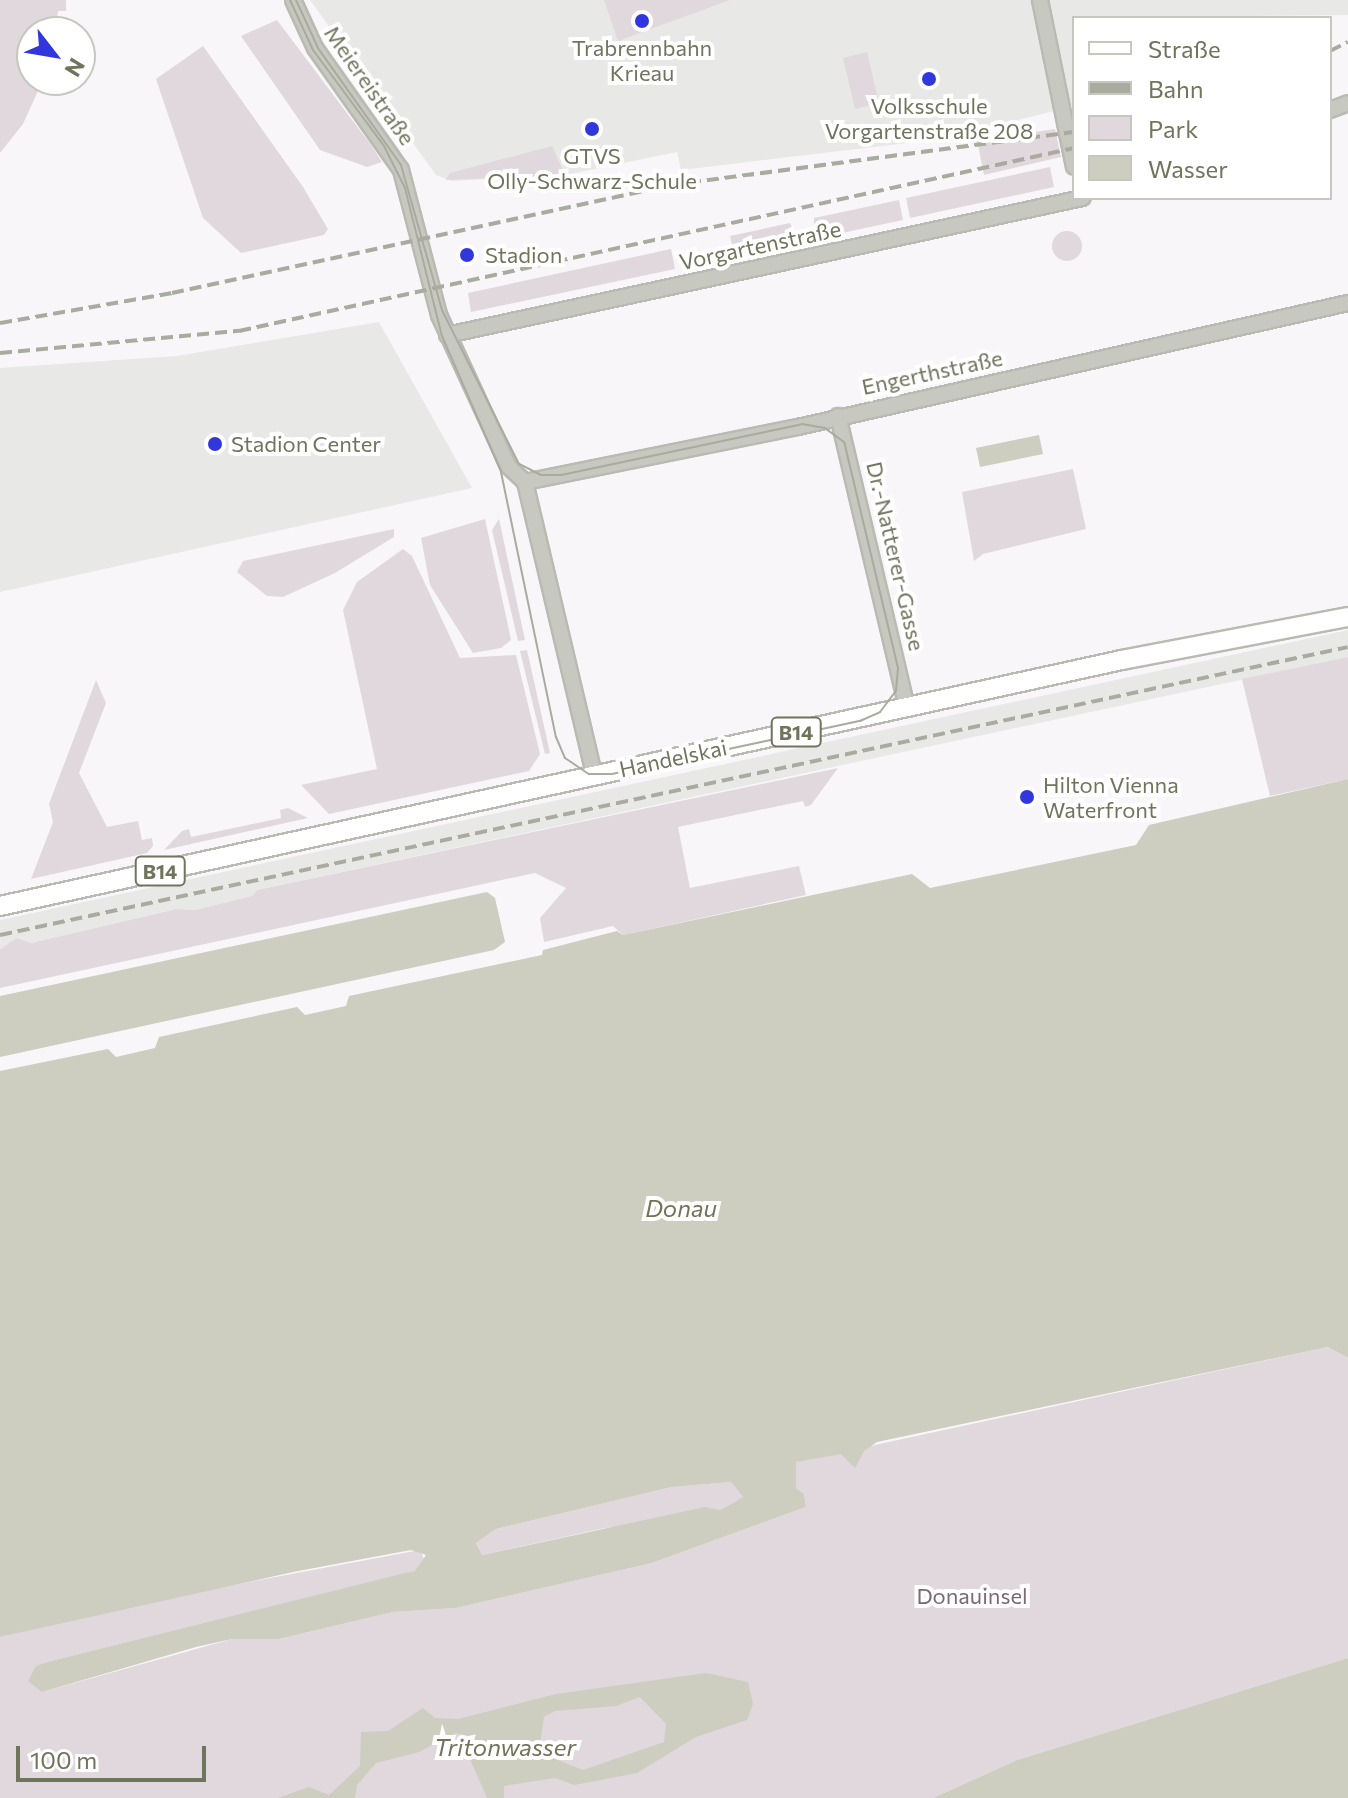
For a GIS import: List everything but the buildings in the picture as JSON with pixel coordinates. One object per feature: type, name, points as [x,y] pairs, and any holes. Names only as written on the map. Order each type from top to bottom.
[{"type":"main road","name":"Handelskai","points":[[0,906],[594,775],[1348,617]]},
{"type":"street","name":"Meiereistraße","points":[[293,0],[315,48],[401,170],[447,335],[509,467],[525,482]]},
{"type":"street","points":[[1040,0],[1072,157]]},
{"type":"street","name":"Vorgartenstraße","points":[[447,335],[1072,200]]},
{"type":"street","name":"Engerthstraße","points":[[525,482],[1348,303]]},
{"type":"street","name":"Dr.-Natterer-Gasse","points":[[838,416],[907,708]]},
{"type":"street","points":[[525,482],[594,775]]},
{"type":"shaded area","points":[[310,0],[1348,0],[1348,15],[1072,16],[1072,106],[941,139],[681,170],[677,152],[565,175],[452,181],[436,175]]},
{"type":"shaded area","name":"Stadion Center","points":[[379,322],[472,488],[0,592],[0,368],[177,356]]},
{"type":"shaded area","points":[[1348,630],[1348,657],[257,890],[252,896],[195,910],[175,909],[31,943],[17,938],[0,949],[0,920]]},
{"type":"green space","points":[[0,0],[66,0],[66,11],[58,11],[58,16],[16,16],[16,96],[36,96],[23,124],[0,153]]},
{"type":"green space","name":"Trabrennbahn Krieau","points":[[604,0],[730,0],[618,41]]},
{"type":"green space","points":[[277,20],[382,162],[367,167],[320,150],[241,36]]},
{"type":"green space","points":[[203,46],[303,187],[328,229],[324,235],[241,253],[203,218],[156,79]]},
{"type":"green space","points":[[867,52],[879,103],[855,109],[843,58]]},
{"type":"green space","points":[[1055,129],[1061,157],[984,175],[977,140]]},
{"type":"green space","points":[[552,146],[565,175],[446,180],[450,173]]},
{"type":"green space","points":[[1050,167],[1054,187],[910,218],[906,198]]},
{"type":"green space","points":[[899,200],[903,220],[814,239],[814,218]]},
{"type":"green space","points":[[790,223],[798,242],[735,256],[730,236]]},
{"type":"green space","points":[[1067,231],[1073,232],[1081,240],[1081,252],[1073,260],[1067,261],[1061,260],[1053,252],[1052,246],[1053,240],[1061,232]]},
{"type":"green space","points":[[671,249],[675,269],[471,312],[468,293]]},
{"type":"green space","points":[[1073,469],[1086,529],[983,554],[974,561],[962,492]]},
{"type":"green space","points":[[485,519],[511,640],[501,648],[473,653],[430,585],[421,538]]},
{"type":"green space","points":[[499,519],[525,640],[518,641],[492,530]]},
{"type":"green space","points":[[394,529],[394,537],[335,573],[283,597],[267,596],[237,572],[243,561]]},
{"type":"green space","points":[[403,549],[412,556],[460,658],[516,655],[540,754],[529,771],[329,814],[301,785],[377,769],[343,610],[357,582]]},
{"type":"green space","points":[[527,650],[550,753],[545,754],[520,651]]},
{"type":"green space","points":[[1348,657],[1348,779],[1270,796],[1242,679]]},
{"type":"green space","points":[[96,680],[106,703],[79,773],[107,827],[138,821],[142,840],[152,838],[153,846],[147,853],[31,879],[53,822],[49,804]]},
{"type":"green space","points":[[838,768],[811,805],[805,807],[803,801],[678,827],[690,888],[799,866],[806,895],[623,935],[613,926],[544,942],[540,918],[566,888],[535,873],[0,988],[0,949],[17,938],[31,943],[176,909],[195,910],[252,896],[257,890]]},
{"type":"green space","points":[[288,808],[308,818],[164,850],[182,831],[189,829],[191,837],[281,818],[280,810]]},
{"type":"green space","name":"Donauinsel","points":[[1328,1347],[1348,1358],[1348,1658],[1017,1760],[933,1798],[0,1798],[0,1637],[190,1593],[420,1550],[425,1561],[415,1571],[51,1661],[42,1692],[232,1639],[279,1639],[393,1612],[456,1608],[652,1563],[806,1507],[804,1494],[796,1488],[796,1462]]},
{"type":"green space","points":[[731,1482],[743,1497],[720,1510],[600,1529],[482,1555],[476,1543],[496,1529],[672,1487]]},
{"type":"water","points":[[1039,435],[1043,454],[980,467],[976,448]]},
{"type":"water","name":"Donau","points":[[1348,779],[1348,1358],[1328,1347],[877,1442],[864,1451],[855,1468],[841,1454],[796,1462],[796,1488],[804,1494],[806,1507],[652,1563],[456,1608],[393,1612],[279,1639],[232,1639],[42,1692],[28,1681],[36,1666],[51,1661],[415,1571],[426,1555],[411,1550],[293,1572],[0,1637],[0,1071],[108,1049],[116,1057],[155,1048],[159,1037],[297,1007],[305,1015],[346,1006],[349,996],[542,955],[543,950],[617,931],[623,935],[912,874],[930,888],[1136,845],[1149,825]],"holes":[[[731,1482],[743,1497],[720,1510],[705,1507],[482,1555],[476,1543],[496,1529],[672,1487]]]},
{"type":"water","points":[[487,892],[495,898],[505,942],[494,950],[0,1057],[0,996]]},
{"type":"water","points":[[1348,1658],[1348,1798],[933,1798],[1017,1760]]},
{"type":"water","name":"Tritonwasser","points":[[706,1673],[748,1682],[753,1704],[747,1720],[696,1737],[637,1773],[574,1785],[555,1778],[504,1786],[504,1798],[487,1798],[470,1759],[469,1736],[456,1733],[419,1752],[376,1763],[357,1785],[355,1798],[278,1798],[309,1787],[329,1795],[360,1766],[361,1732],[388,1731],[423,1708],[435,1718],[458,1719],[556,1694]],"holes":[[[640,1697],[666,1724],[664,1742],[583,1770],[545,1755],[540,1744],[544,1717],[555,1711],[616,1706]]]},
{"type":"tram line","points":[[290,0],[313,50],[384,146],[405,188],[442,336],[501,472],[556,737],[565,758],[589,774],[612,774],[860,721],[880,712],[896,691],[898,668],[844,442],[825,428],[803,424],[561,475],[541,475],[519,464],[442,310],[401,165],[318,48],[296,0]]},
{"type":"railway","points":[[1332,50],[1348,42]]},
{"type":"railway","points":[[0,323],[172,293],[671,185],[1072,132]]},
{"type":"railway","points":[[0,353],[239,331],[1072,148]]},
{"type":"railway","points":[[0,935],[1348,647]]},
{"type":"place","name":"Trabrennbahn Krieau","points":[[642,21]]},
{"type":"place","name":"Volksschule Vorgartenstraße 208","points":[[929,79]]},
{"type":"place","name":"GTVS Olly-Schwarz-Schule","points":[[592,129]]},
{"type":"place","name":"Stadion","points":[[467,255]]},
{"type":"place","name":"Stadion Center","points":[[215,444]]},
{"type":"place","name":"Hilton Vienna Waterfront","points":[[1027,797]]}]
